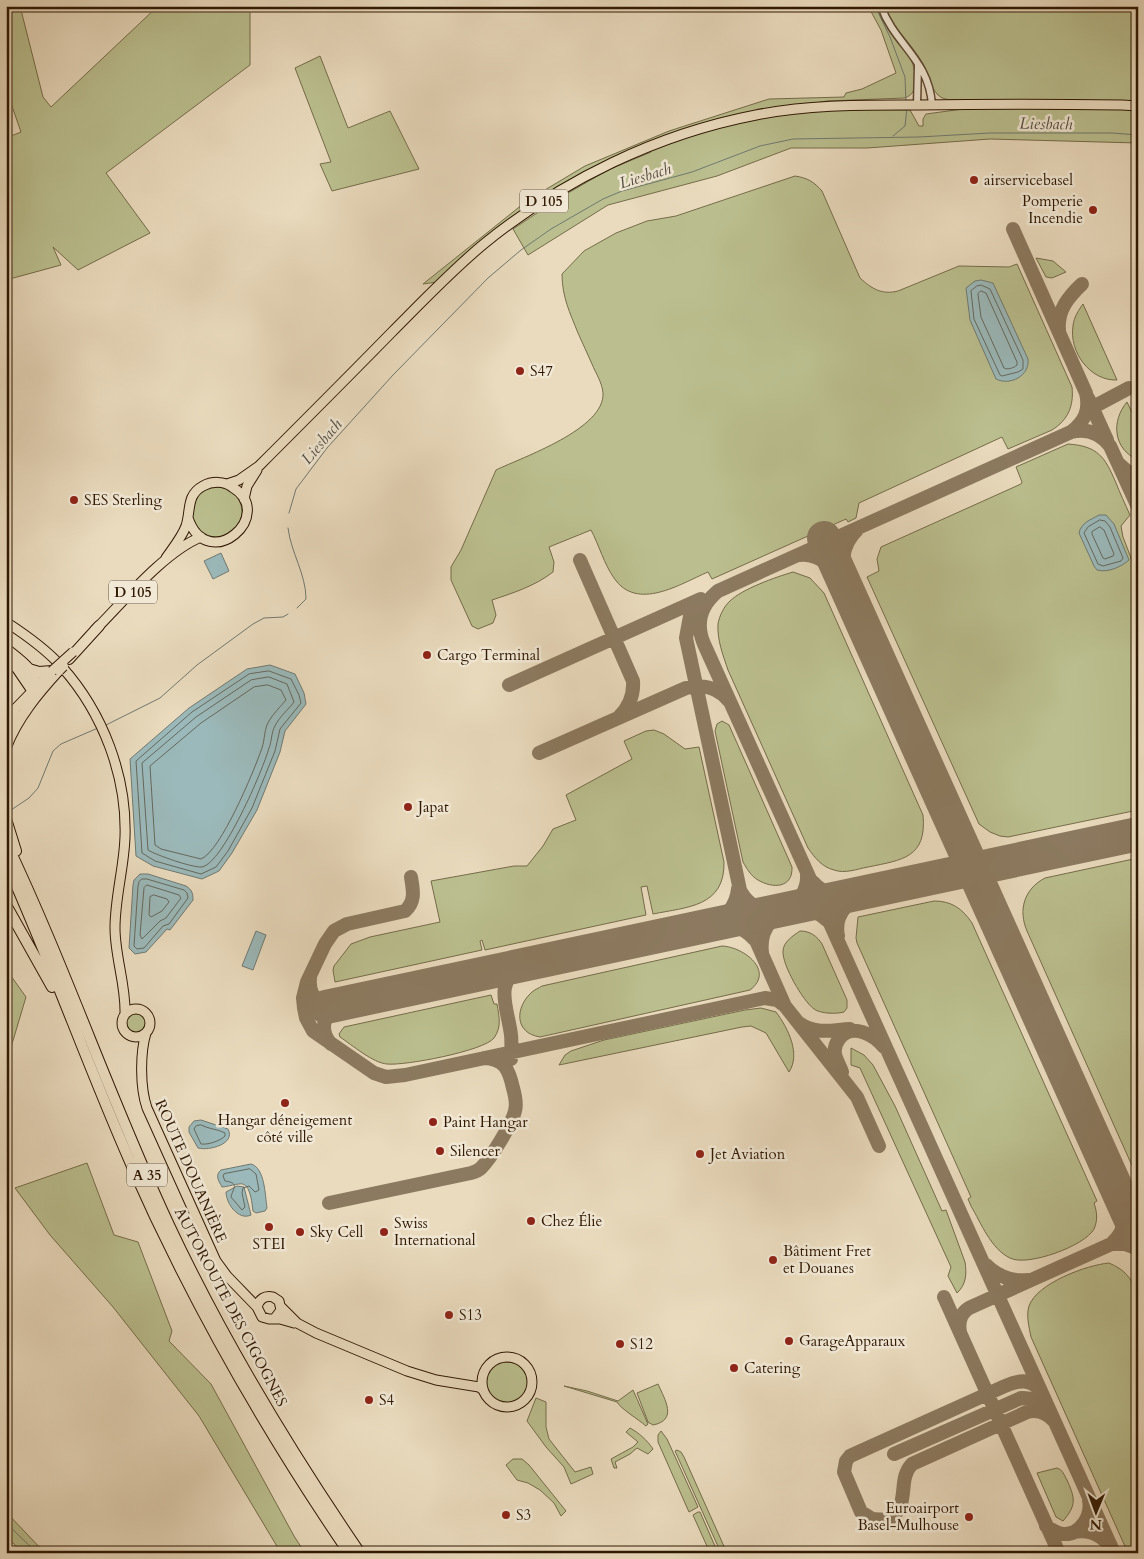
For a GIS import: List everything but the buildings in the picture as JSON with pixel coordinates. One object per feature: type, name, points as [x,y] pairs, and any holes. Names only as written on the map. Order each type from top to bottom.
[{"type":"highway","points":[[6,747],[27,708],[59,668],[99,626]]},
{"type":"highway","points":[[6,649],[29,669],[34,676],[34,688]]},
{"type":"highway","points":[[6,657],[34,688]]},
{"type":"highway","points":[[29,669],[39,672],[59,668]]},
{"type":"highway","points":[[6,819],[25,881]]},
{"type":"highway","points":[[6,835],[25,881]]},
{"type":"highway","name":"AUTOROUTE DES CIGOGNES","points":[[6,842],[25,881],[121,1118],[170,1226],[219,1324],[281,1433],[360,1553]]},
{"type":"highway","name":"AUTOROUTE DES CIGOGNES","points":[[6,862],[130,1163],[161,1230],[211,1329],[273,1438],[349,1553]]},
{"type":"highway","points":[[6,905],[70,1017]]},
{"type":"main road","name":"D 105","points":[[226,484],[239,480],[259,466],[433,291],[478,250],[523,214],[570,185],[627,155],[671,138],[722,123],[754,115],[815,106],[1062,104],[1138,106]]},
{"type":"main road","name":"D 105","points":[[244,499],[247,486],[259,466]]},
{"type":"main road","points":[[211,483],[226,484],[240,492],[244,499],[247,514],[246,521],[237,534],[223,541],[216,542],[201,537],[195,532],[188,518],[188,508],[192,497],[197,490],[211,483]]},
{"type":"main road","name":"D 105","points":[[166,558],[186,527],[188,518]]},
{"type":"main road","name":"D 105","points":[[6,733],[16,708],[34,688],[59,668],[166,558],[192,540],[201,537]]},
{"type":"main road","points":[[6,622],[31,639],[62,666],[78,686],[94,712],[112,753],[120,783],[125,821],[124,854],[115,927],[117,960],[123,988],[125,1014],[122,1022],[123,1029],[132,1037],[142,1053]]},
{"type":"main road","points":[[123,988],[136,1009]]},
{"type":"main road","points":[[125,1014],[136,1009],[144,1011],[150,1019],[146,1033],[138,1037],[132,1037]]},
{"type":"main road","name":"ROUTE DOUANIÈRE","points":[[146,1033],[142,1053],[143,1093],[149,1114],[216,1261],[227,1276],[257,1307]]},
{"type":"main road","points":[[241,1291],[252,1295],[276,1298],[281,1307],[297,1323]]},
{"type":"main road","points":[[264,1297],[257,1307],[262,1317],[297,1323],[326,1338],[414,1374],[436,1380],[479,1387],[491,1401],[503,1407],[521,1403],[529,1395],[532,1380],[528,1368],[523,1363],[509,1357],[501,1358],[487,1367],[482,1378],[483,1390]]},
{"type":"main road","points":[[275,1318],[280,1313],[281,1307]]},
{"type":"main road","points":[[459,1383],[482,1378]]},
{"type":"street","points":[[881,6],[887,21],[925,74],[932,105]]},
{"type":"street","points":[[910,105],[918,64]]},
{"type":"green space","points":[[6,6],[20,6],[43,97],[51,107],[158,6],[250,6],[250,65],[106,173],[150,233],[78,270],[53,247],[61,265],[6,280],[6,138],[21,132],[6,89]]},
{"type":"green space","points":[[868,6],[877,6],[890,31],[904,49],[914,67],[915,86],[913,92],[907,97],[827,101],[739,115],[569,182],[437,282],[423,284],[528,200],[585,166],[669,131],[769,99],[844,97],[846,93],[862,89],[896,73],[881,30]]},
{"type":"green space","points":[[885,6],[1138,6],[1138,143],[990,139],[867,148],[791,148],[717,176],[608,205],[528,255],[513,229],[561,197],[608,170],[671,142],[713,129],[756,119],[800,112],[844,109],[910,110],[919,126],[923,126],[923,119],[926,114],[963,109],[963,100],[946,99],[936,93],[923,64],[894,24]]},
{"type":"green space","points":[[320,56],[348,128],[390,111],[419,169],[332,191],[320,164],[331,162],[295,68]]},
{"type":"green space","points":[[795,176],[810,181],[822,191],[860,278],[882,292],[898,291],[959,266],[1009,267],[1017,264],[1072,387],[1071,406],[1066,417],[1052,430],[1008,449],[1002,437],[859,503],[856,518],[848,522],[846,519],[712,579],[708,572],[659,592],[634,593],[623,588],[610,573],[591,530],[549,547],[554,562],[553,572],[516,592],[492,600],[496,615],[493,623],[478,629],[472,626],[451,580],[451,567],[461,550],[496,470],[542,449],[577,430],[591,418],[600,406],[603,393],[601,385],[569,312],[563,290],[562,274],[584,251],[616,233],[647,221],[676,216]]},
{"type":"green space","points":[[1036,258],[1053,261],[1066,272],[1052,278],[1046,277]]},
{"type":"green space","points":[[1083,304],[1117,380],[1098,376],[1083,363],[1078,355],[1074,346],[1073,326],[1076,314]]},
{"type":"green space","points":[[1127,402],[1138,425],[1138,460],[1123,449],[1117,434],[1118,418]]},
{"type":"green space","points":[[1068,444],[1087,447],[1104,460],[1130,515],[1121,526],[1123,537],[1138,576],[1138,810],[1008,837],[1000,836],[979,824],[867,577],[879,571],[877,559],[881,547],[1021,484],[1022,482],[1016,467]]},
{"type":"green space","points":[[212,487],[222,487],[235,494],[242,507],[242,517],[235,530],[222,537],[212,537],[203,533],[196,526],[192,517],[192,507],[196,498],[203,491]]},
{"type":"green space","points":[[793,572],[810,578],[824,593],[923,815],[921,840],[916,849],[901,859],[842,872],[826,867],[816,859],[808,848],[728,670],[718,636],[719,618],[722,612],[735,597],[769,580]]},
{"type":"green space","points":[[722,721],[729,725],[792,867],[789,879],[781,885],[770,885],[758,880],[751,874],[743,862],[715,731],[717,724]]},
{"type":"green space","points":[[654,730],[664,734],[685,749],[699,747],[724,862],[723,877],[718,888],[711,896],[691,906],[653,914],[647,886],[641,887],[646,915],[485,950],[482,940],[480,941],[482,950],[335,982],[334,966],[351,944],[370,937],[440,922],[431,881],[514,866],[527,866],[543,846],[553,829],[576,820],[566,795],[632,759],[624,741],[646,731]]},
{"type":"green space","points":[[1138,858],[1138,1179],[1027,931],[1024,923],[1023,908],[1032,888],[1045,878]]},
{"type":"green space","points":[[934,901],[946,902],[956,906],[972,923],[1097,1201],[1094,1203],[1097,1216],[1094,1229],[1079,1242],[1055,1253],[1029,1260],[1010,1258],[997,1248],[987,1235],[971,1206],[968,1199],[971,1197],[857,943],[858,917]]},
{"type":"green space","points":[[800,931],[813,934],[822,944],[847,1000],[847,1008],[844,1012],[829,1013],[814,1009],[804,999],[794,982],[786,965],[783,948]]},
{"type":"green space","points":[[722,946],[731,947],[754,961],[759,975],[757,983],[750,990],[540,1037],[531,1035],[522,1025],[520,1012],[522,1005],[532,992],[542,986]]},
{"type":"green space","points":[[6,969],[26,997],[6,1064]]},
{"type":"green space","points":[[491,995],[494,1004],[497,1004],[499,1021],[497,1034],[494,1038],[475,1048],[443,1057],[409,1063],[381,1063],[340,1037],[339,1034],[344,1027]]},
{"type":"green space","points":[[761,1008],[776,1012],[789,1033],[794,1057],[789,1072],[766,1033],[751,1026],[559,1065],[565,1055],[571,1051],[604,1040]]},
{"type":"green space","points":[[136,1013],[143,1016],[146,1023],[143,1030],[136,1033],[129,1030],[126,1023],[129,1016]]},
{"type":"green space","points":[[851,1048],[864,1055],[873,1065],[895,1106],[942,1211],[946,1210],[966,1266],[964,1283],[957,1293],[948,1276],[951,1267],[860,1068],[851,1065]]},
{"type":"green space","points":[[87,1163],[114,1235],[138,1242],[172,1331],[169,1341],[211,1384],[305,1553],[281,1553],[199,1416],[113,1307],[50,1235],[15,1188]]},
{"type":"green space","points":[[1109,1263],[1126,1274],[1138,1292],[1138,1553],[1128,1553],[1031,1337],[1028,1321],[1029,1306],[1042,1290],[1076,1271]]},
{"type":"green space","points":[[511,1362],[519,1365],[525,1371],[528,1383],[525,1395],[519,1401],[503,1404],[495,1401],[489,1395],[486,1379],[489,1371],[495,1365]]},
{"type":"green space","points":[[658,1384],[668,1409],[665,1419],[653,1425],[648,1422],[637,1393]]},
{"type":"green space","points":[[564,1386],[618,1401],[633,1390],[648,1424],[646,1426],[617,1402]]},
{"type":"green space","points":[[536,1398],[546,1402],[546,1427],[549,1439],[575,1472],[591,1467],[593,1474],[571,1484],[564,1467],[527,1421]]},
{"type":"green space","points":[[630,1428],[643,1437],[653,1449],[648,1454],[637,1448],[615,1462],[617,1468],[614,1468],[611,1459],[633,1447],[638,1442],[626,1432]]},
{"type":"green space","points":[[661,1431],[667,1439],[698,1507],[689,1512],[658,1442],[658,1435]]},
{"type":"green space","points":[[677,1450],[684,1457],[727,1553],[721,1553],[675,1451]]},
{"type":"green space","points":[[513,1459],[522,1459],[529,1465],[566,1511],[561,1516],[554,1503],[540,1490],[528,1483],[517,1480],[506,1465]]},
{"type":"green space","points":[[1057,1468],[1064,1475],[1073,1497],[1073,1506],[1063,1521],[1056,1517],[1037,1473]]},
{"type":"green space","points":[[6,1512],[45,1553],[23,1553],[6,1536]]},
{"type":"green space","points":[[700,1512],[718,1553],[710,1553],[693,1515]]},
{"type":"water","points":[[981,280],[993,283],[1028,359],[1026,370],[1022,375],[1013,380],[1001,381],[996,379],[970,320],[966,288],[975,281]]},
{"type":"water","points":[[1099,515],[1106,515],[1114,524],[1129,560],[1118,567],[1106,571],[1097,570],[1094,566],[1079,533],[1084,524]]},
{"type":"water","points":[[221,553],[229,571],[213,579],[204,561]]},
{"type":"water","points":[[270,665],[295,674],[304,693],[306,704],[285,731],[280,752],[257,810],[232,853],[219,871],[202,879],[153,866],[136,856],[130,759],[189,708],[247,669]]},
{"type":"water","points":[[140,874],[148,874],[186,886],[192,892],[193,900],[170,930],[167,929],[146,952],[135,954],[129,948],[133,885],[134,880]]},
{"type":"water","points":[[256,931],[266,935],[253,970],[242,966]]},
{"type":"water","points":[[201,1120],[228,1129],[228,1139],[214,1147],[198,1148],[189,1132],[189,1127],[194,1121]]},
{"type":"water","points":[[251,1164],[256,1167],[262,1176],[267,1208],[265,1211],[256,1213],[253,1211],[251,1196],[246,1186],[241,1184],[222,1187],[218,1178],[221,1170]]},
{"type":"water","points":[[237,1186],[244,1187],[251,1215],[246,1216],[237,1213],[230,1206],[226,1192]]},
{"type":"waterway","points":[[875,6],[890,37],[905,77],[906,102]]},
{"type":"waterway","points":[[893,136],[905,126],[907,108]]},
{"type":"waterway","name":"Liesbach","points":[[289,513],[296,489],[327,448],[393,375],[488,278],[521,250],[551,229],[603,199],[622,191],[692,172],[760,146],[793,139],[919,137],[990,133],[1112,133],[1138,135]]},
{"type":"waterway","points":[[288,528],[304,581],[306,599],[297,608]]},
{"type":"waterway","points":[[106,725],[160,698],[197,665],[253,624],[264,618],[283,617],[288,614]]},
{"type":"waterway","points":[[11,810],[29,798],[38,788],[53,751],[61,744],[98,728]]},
{"type":"waterway","points":[[6,1523],[37,1553]]},
{"type":"taxiway","points":[[1013,229],[1086,393],[1087,410],[1080,424],[1071,432]]},
{"type":"taxiway","points":[[1059,330],[1060,317],[1064,305],[1082,284]]},
{"type":"taxiway","points":[[1087,414],[1097,405],[1129,388]]},
{"type":"taxiway","points":[[1088,398],[1107,440]]},
{"type":"taxiway","points":[[1114,1553],[704,644],[701,636],[700,622],[707,602],[718,591],[1071,432],[1088,431],[1102,438],[1110,446],[1138,507]]},
{"type":"taxiway","points":[[1119,464],[1127,471],[1138,475]]},
{"type":"taxiway","points":[[848,590],[845,581],[843,557],[848,542],[858,529]]},
{"type":"taxiway","points":[[799,555],[813,556],[826,562],[845,585]]},
{"type":"taxiway","points":[[580,560],[633,681],[633,691],[630,700],[626,709],[619,717]]},
{"type":"taxiway","points":[[509,685],[701,599]]},
{"type":"taxiway","points":[[703,600],[690,616],[686,638],[746,918],[785,1006],[857,1097],[879,1146]]},
{"type":"taxiway","points":[[539,753],[686,688],[698,686],[709,688],[720,692],[729,701]]},
{"type":"taxiway","points":[[786,909],[800,899],[805,890],[807,874]]},
{"type":"taxiway","points":[[411,877],[412,899],[405,911],[347,924],[334,931],[325,944],[307,982],[303,998],[306,1018],[313,1031],[374,1073],[386,1077],[405,1075],[765,998],[777,1000],[785,1006]]},
{"type":"taxiway","points":[[813,882],[818,887],[833,894],[857,894]]},
{"type":"taxiway","points":[[708,926],[720,920],[729,912],[735,902],[738,889]]},
{"type":"taxiway","points":[[838,936],[837,927],[841,913],[858,897],[873,891]]},
{"type":"taxiway","points":[[741,892],[748,901],[758,908],[768,911],[780,911]]},
{"type":"taxiway","points":[[762,953],[763,936],[770,923],[781,914],[797,907]]},
{"type":"taxiway","points":[[789,909],[800,908],[810,910],[828,921]]},
{"type":"taxiway","points":[[712,925],[735,926],[745,931],[754,939]]},
{"type":"taxiway","points":[[511,1059],[511,1038],[505,1005],[505,987],[514,971],[524,965]]},
{"type":"taxiway","points":[[310,977],[314,996],[320,1001],[336,1004],[363,1000]]},
{"type":"taxiway","points":[[331,1044],[325,1032],[325,1021],[331,1011],[343,1004]]},
{"type":"taxiway","points":[[799,1023],[805,1027],[818,1030],[850,1029]]},
{"type":"taxiway","points":[[842,1072],[835,1050],[838,1041],[844,1034],[850,1031],[863,1032],[875,1038],[884,1047]]},
{"type":"taxiway","points":[[329,1203],[471,1173],[481,1168],[506,1132],[516,1105],[508,1071],[501,1063],[484,1058]]},
{"type":"taxiway","points":[[1123,1203],[1138,1218]]},
{"type":"taxiway","points":[[1113,1242],[1124,1224],[1123,1203]]},
{"type":"taxiway","points":[[960,1332],[961,1318],[969,1308],[1138,1232]]},
{"type":"taxiway","points":[[1114,1244],[1125,1244],[1138,1249]]},
{"type":"taxiway","points":[[985,1264],[994,1272],[1005,1277],[1016,1280],[1028,1280]]},
{"type":"taxiway","points":[[944,1297],[1059,1553]]},
{"type":"taxiway","points":[[1041,1392],[1029,1382],[1010,1384],[850,1456],[846,1461],[844,1472],[861,1512],[872,1519],[888,1520],[895,1514],[900,1507],[905,1478],[912,1464],[1027,1412],[1042,1412],[1054,1421]]},
{"type":"taxiway","points":[[894,1454],[1021,1398],[1036,1401],[1043,1404],[1049,1410]]},
{"type":"taxiway","points":[[1046,1526],[1061,1534],[1076,1531],[1087,1518],[1089,1500]]},
{"type":"taxiway","points":[[1071,1533],[1082,1531],[1092,1533],[1109,1545]]},
{"type":"runway","points":[[824,538],[1138,1236]]},
{"type":"runway","points":[[326,1007],[1138,834]]},
{"type":"place","name":"airservicebasel","points":[[974,180]]},
{"type":"place","name":"Pomperie Incendie","points":[[1093,210]]},
{"type":"place","name":"S47","points":[[520,371]]},
{"type":"place","name":"SES Sterling","points":[[74,500]]},
{"type":"place","name":"Cargo Terminal","points":[[427,655]]},
{"type":"place","name":"Japat","points":[[408,807]]},
{"type":"place","name":"Hangar déneigement côté ville","points":[[285,1103]]},
{"type":"place","name":"Paint Hangar","points":[[433,1122]]},
{"type":"place","name":"Silencer","points":[[440,1151]]},
{"type":"place","name":"Jet Aviation","points":[[700,1154]]},
{"type":"place","name":"Chez Élie","points":[[531,1221]]},
{"type":"place","name":"STEI","points":[[269,1227]]},
{"type":"place","name":"Sky Cell","points":[[300,1232]]},
{"type":"place","name":"Swiss International","points":[[384,1232]]},
{"type":"place","name":"Bâtiment Fret et Douanes","points":[[773,1260]]},
{"type":"place","name":"S13","points":[[449,1315]]},
{"type":"place","name":"GarageApparaux","points":[[789,1341]]},
{"type":"place","name":"S12","points":[[620,1344]]},
{"type":"place","name":"Catering","points":[[734,1368]]},
{"type":"place","name":"S4","points":[[369,1400]]},
{"type":"place","name":"S3","points":[[506,1515]]},
{"type":"place","name":"Euroairport Basel-Mulhouse","points":[[969,1517]]}]
